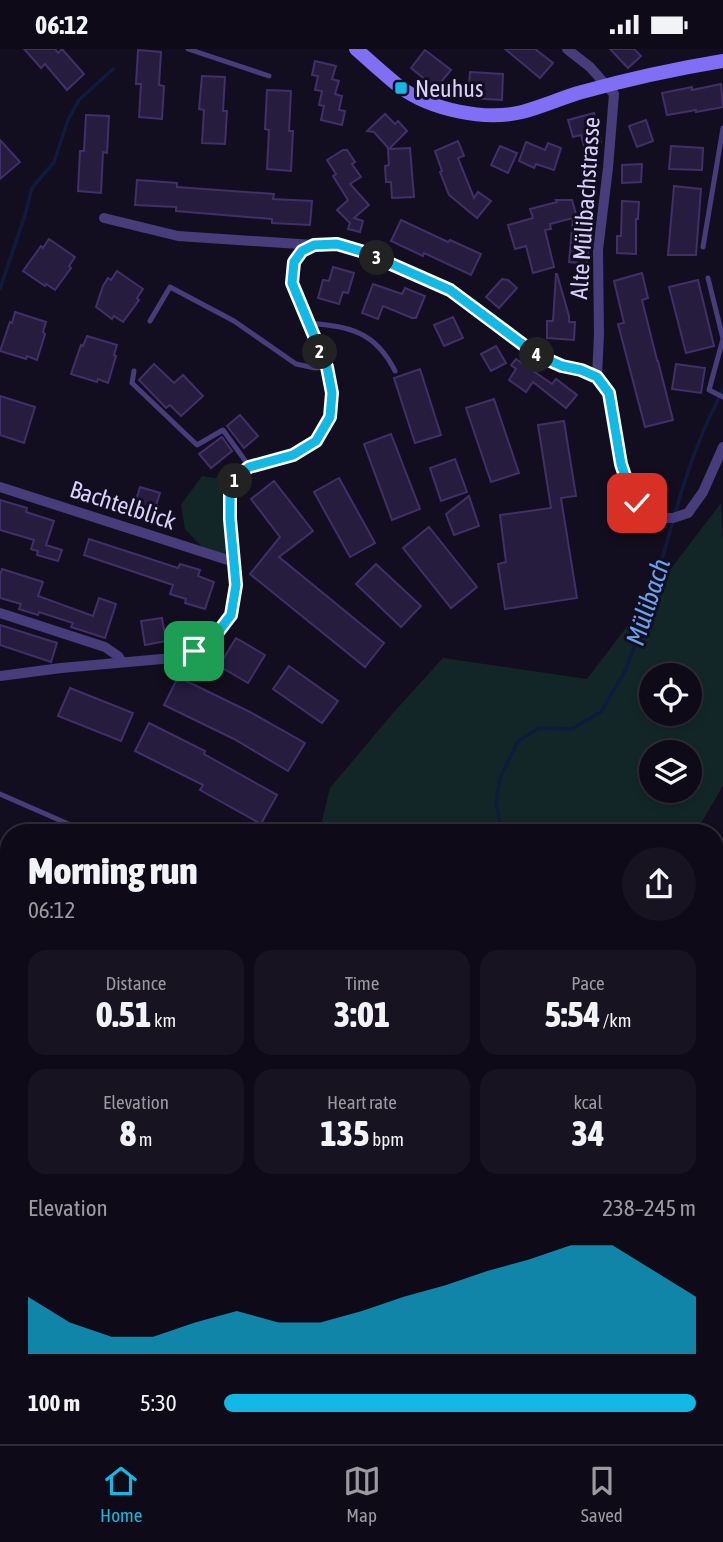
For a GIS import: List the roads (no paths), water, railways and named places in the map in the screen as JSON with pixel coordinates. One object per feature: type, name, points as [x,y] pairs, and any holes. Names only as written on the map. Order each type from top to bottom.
[{"type":"main road","points":[[356,49],[413,95],[444,108],[474,115],[522,112],[578,93],[723,61]]},
{"type":"street","points":[[567,49],[608,86]]},
{"type":"street","name":"Alte Mülibachstrasse","points":[[597,377],[598,250],[614,94],[608,86]]},
{"type":"street","points":[[104,218],[178,236],[314,245],[337,244],[364,252],[450,290],[537,355],[597,377],[609,393],[621,464],[630,491],[640,508],[658,518],[673,519],[688,513],[703,492],[723,447]]},
{"type":"street","points":[[0,676],[173,658],[194,651],[215,636],[231,615],[236,585],[230,493],[236,477],[249,467],[293,455],[316,441],[330,417],[332,393],[327,367],[292,283],[294,262],[302,251],[314,245]]},
{"type":"street","name":"Bachtelblick","points":[[0,487],[234,562]]},
{"type":"street","points":[[0,613],[105,647],[122,662]]},
{"type":"lane","points":[[188,49],[270,76]]},
{"type":"lane","points":[[703,247],[723,128]]},
{"type":"lane","points":[[708,278],[723,339],[709,390],[723,397]]},
{"type":"lane","points":[[150,321],[170,287],[234,321],[296,364],[315,368],[327,367]]},
{"type":"lane","points":[[309,323],[358,332],[374,342],[387,356],[395,371]]},
{"type":"lane","points":[[134,371],[132,383],[197,445],[223,430],[249,467]]},
{"type":"lane","points":[[0,794],[68,824]]},
{"type":"waterway","points":[[0,289],[32,188],[54,162],[68,120],[79,100],[113,69]]},
{"type":"waterway","name":"Mülibach","points":[[675,514],[696,451],[723,390]]},
{"type":"waterway","name":"Mülibach","points":[[500,824],[496,803],[500,778],[518,741],[539,728],[572,729],[601,712],[624,673],[643,626],[673,521]]},
{"type":"place","name":"Neuhus","points":[[401,88]]}]
